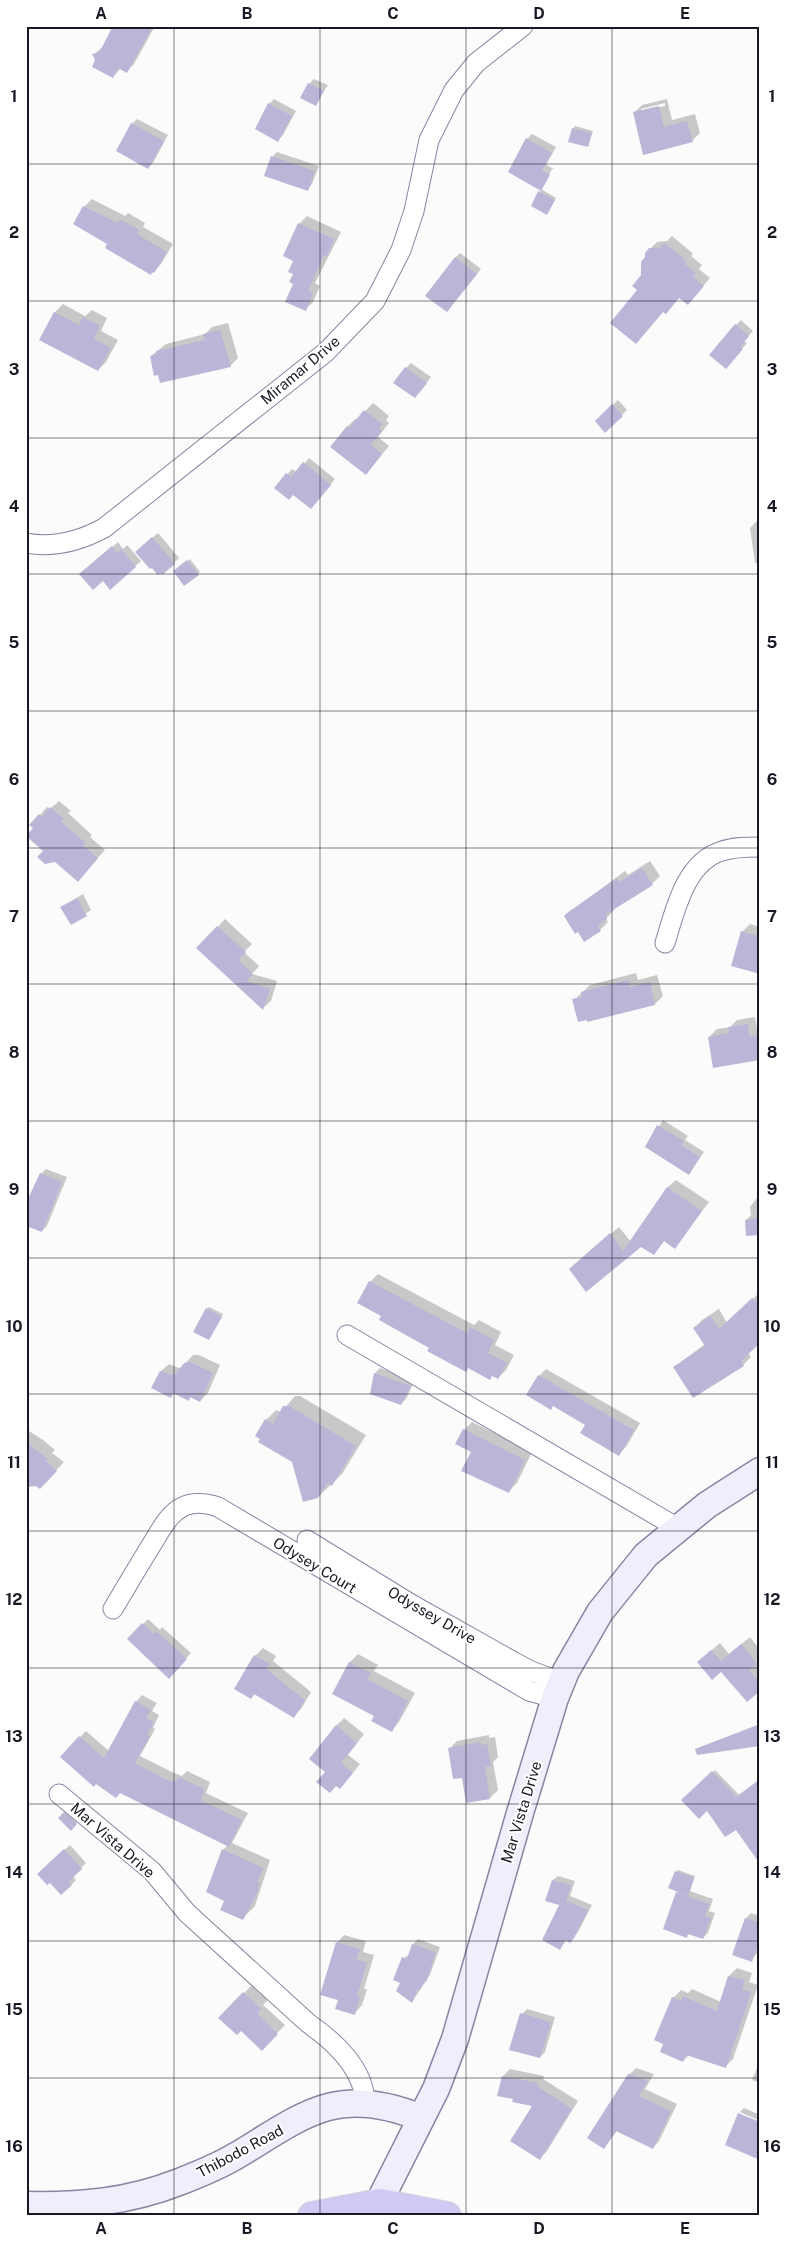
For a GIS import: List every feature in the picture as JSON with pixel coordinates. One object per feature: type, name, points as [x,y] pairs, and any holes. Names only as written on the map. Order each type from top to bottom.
[{"type":"highway","points":[[312,2216],[376,2209],[447,2216]]},
{"type":"street","name":"Miramar Drive","points":[[26,543],[43,546],[85,538],[104,528],[326,352],[375,301],[401,250],[414,210],[429,140],[454,90],[476,63],[523,26]]},
{"type":"street","points":[[665,942],[680,897],[693,873],[706,860],[720,851],[744,847],[760,847]]},
{"type":"street","points":[[347,1336],[678,1528]]},
{"type":"street","name":"Mar Vista Drive","points":[[376,2209],[436,2089],[454,2039],[558,1690],[600,1612],[646,1555],[707,1504],[760,1472]]},
{"type":"street","name":"Odysey Court","points":[[112,1609],[175,1512],[184,1507],[199,1503],[209,1504],[218,1507],[529,1691],[558,1690]]},
{"type":"street","name":"Odyssey Drive","points":[[307,1540],[410,1604],[530,1671],[558,1690]]},
{"type":"street","name":"Mar Vista Drive","points":[[59,1794],[152,1871],[187,1913],[308,2023],[324,2034],[360,2076],[365,2090],[365,2104]]},
{"type":"street","name":"Thibodo Road","points":[[26,2205],[65,2206],[131,2198],[179,2182],[232,2158],[312,2113],[342,2104],[384,2106],[421,2118]]},
{"type":"building","points":[[113,26],[153,26],[127,73],[118,68],[113,78],[92,67],[95,60],[92,54],[99,53]]},
{"type":"building","points":[[308,83],[324,91],[316,106],[300,98]]},
{"type":"building","points":[[268,103],[292,116],[278,142],[255,129]]},
{"type":"building","points":[[659,106],[664,127],[687,121],[693,142],[643,155],[633,112]]},
{"type":"building","points":[[131,123],[164,141],[148,169],[116,151]]},
{"type":"building","points":[[572,128],[592,133],[588,147],[568,142]]},
{"type":"building","points":[[526,138],[552,153],[542,170],[550,175],[541,191],[508,172]]},
{"type":"building","points":[[271,156],[315,171],[308,191],[264,176]]},
{"type":"building","points":[[538,191],[555,200],[547,215],[531,206]]},
{"type":"building","points":[[83,206],[118,223],[120,219],[139,230],[137,234],[167,252],[154,273],[152,272],[151,275],[105,248],[107,244],[73,224]]},
{"type":"building","points":[[298,223],[334,239],[327,256],[324,255],[308,291],[313,293],[306,311],[285,302],[293,284],[289,282],[293,274],[288,272],[293,261],[283,256]]},
{"type":"building","points":[[664,243],[683,258],[686,262],[685,264],[696,273],[693,277],[704,286],[688,305],[679,298],[666,314],[663,312],[636,344],[610,323],[637,290],[632,286],[641,275],[641,262],[645,257],[645,253],[649,248],[660,248]]},
{"type":"building","points":[[455,257],[477,274],[447,312],[425,296]]},
{"type":"building","points":[[54,312],[79,325],[83,317],[100,326],[94,339],[111,348],[98,371],[39,340]]},
{"type":"building","points":[[735,324],[749,336],[740,347],[743,349],[726,369],[709,355]]},
{"type":"building","points":[[220,330],[231,367],[160,383],[158,375],[154,376],[150,356],[157,354],[156,351],[205,340],[203,334]]},
{"type":"building","points":[[405,367],[427,383],[415,398],[393,383]]},
{"type":"building","points":[[612,404],[623,416],[605,433],[595,421]]},
{"type":"building","points":[[364,410],[382,424],[379,429],[382,431],[371,445],[382,454],[366,475],[330,447],[347,426],[349,428]]},
{"type":"building","points":[[303,462],[331,485],[311,509],[293,495],[289,500],[274,488],[286,473],[291,477]]},
{"type":"building","points":[[152,537],[175,564],[162,575],[160,573],[158,575],[152,568],[150,569],[135,552]]},
{"type":"building","points":[[112,546],[117,553],[121,549],[136,567],[110,590],[103,581],[93,590],[79,574]]},
{"type":"building","points":[[187,560],[199,575],[184,586],[173,571]]},
{"type":"building","points":[[50,807],[64,819],[61,822],[86,843],[83,846],[98,858],[78,882],[55,862],[45,864],[37,857],[43,851],[26,836],[33,828],[29,825],[39,814],[42,817]]},
{"type":"building","points":[[642,868],[653,885],[605,915],[607,919],[598,926],[601,931],[584,942],[578,932],[575,934],[564,916],[567,913],[617,878],[619,882]]},
{"type":"building","points":[[77,898],[87,916],[71,925],[60,907]]},
{"type":"building","points":[[217,926],[246,952],[238,960],[253,974],[246,981],[270,989],[263,1010],[196,948]]},
{"type":"building","points":[[741,931],[760,937],[760,974],[731,966]]},
{"type":"building","points":[[628,980],[630,987],[650,982],[655,1005],[587,1022],[587,1020],[578,1022],[572,999],[582,997],[581,992]]},
{"type":"building","points":[[748,1024],[749,1036],[760,1035],[760,1060],[713,1068],[708,1037],[729,1033],[728,1027]]},
{"type":"building","points":[[657,1125],[684,1141],[681,1145],[700,1157],[689,1175],[645,1147]]},
{"type":"building","points":[[40,1173],[62,1182],[42,1232],[26,1226],[26,1203]]},
{"type":"building","points":[[667,1187],[702,1211],[675,1249],[664,1241],[654,1255],[641,1247],[586,1292],[569,1269],[610,1233],[623,1251]]},
{"type":"building","points":[[760,1218],[760,1235],[746,1236],[745,1220]]},
{"type":"building","points":[[369,1281],[467,1333],[470,1327],[494,1340],[488,1353],[507,1363],[498,1379],[492,1376],[490,1380],[468,1368],[466,1372],[427,1351],[429,1348],[379,1320],[381,1316],[357,1303]]},
{"type":"building","points":[[752,1298],[760,1306],[760,1343],[741,1361],[744,1366],[693,1398],[673,1367],[705,1346],[693,1328],[710,1316],[719,1329]]},
{"type":"building","points":[[206,1308],[222,1317],[209,1340],[193,1332]]},
{"type":"building","points":[[190,1362],[213,1373],[200,1402],[190,1397],[189,1401],[173,1393],[171,1398],[151,1388],[160,1371],[175,1375],[184,1363]]},
{"type":"building","points":[[374,1373],[411,1386],[401,1405],[370,1394]]},
{"type":"building","points":[[538,1375],[634,1430],[619,1456],[580,1433],[585,1425],[553,1406],[551,1410],[526,1395]]},
{"type":"building","points":[[283,1406],[289,1406],[356,1446],[332,1486],[327,1483],[318,1498],[303,1502],[292,1462],[258,1442],[260,1439],[255,1436],[265,1419],[273,1424]]},
{"type":"building","points":[[463,1429],[525,1460],[509,1493],[461,1471],[471,1452],[455,1444]]},
{"type":"building","points":[[26,1442],[48,1459],[46,1461],[57,1471],[40,1489],[36,1486],[26,1487]]},
{"type":"building","points":[[142,1623],[154,1634],[156,1631],[187,1659],[169,1679],[127,1639]]},
{"type":"building","points":[[741,1644],[757,1664],[749,1670],[760,1683],[760,1691],[747,1702],[721,1672],[712,1680],[697,1662],[711,1650],[721,1661]]},
{"type":"building","points":[[254,1655],[270,1664],[266,1669],[305,1700],[294,1718],[254,1694],[251,1699],[234,1689]]},
{"type":"building","points":[[349,1662],[371,1673],[367,1679],[408,1701],[392,1732],[371,1721],[374,1716],[332,1694]]},
{"type":"building","points":[[135,1701],[151,1710],[146,1718],[154,1722],[147,1735],[150,1736],[135,1763],[165,1779],[176,1782],[179,1777],[204,1789],[201,1800],[242,1820],[229,1847],[120,1793],[116,1798],[96,1784],[94,1787],[60,1757],[79,1736],[104,1758]]},
{"type":"building","points":[[760,1724],[760,1746],[697,1755],[695,1749]]},
{"type":"building","points":[[336,1725],[357,1743],[341,1763],[353,1773],[340,1789],[336,1786],[330,1793],[316,1782],[325,1772],[309,1759]]},
{"type":"building","points":[[481,1742],[481,1745],[487,1744],[491,1766],[485,1767],[490,1799],[466,1803],[462,1778],[453,1779],[448,1748]]},
{"type":"building","points":[[712,1771],[736,1797],[760,1779],[760,1864],[736,1830],[725,1837],[707,1811],[699,1819],[681,1800]]},
{"type":"building","points":[[64,1812],[77,1824],[71,1831],[58,1818]]},
{"type":"building","points":[[64,1849],[82,1869],[68,1882],[72,1885],[61,1895],[50,1883],[47,1885],[37,1874]]},
{"type":"building","points":[[222,1849],[263,1868],[257,1882],[260,1883],[257,1893],[243,1920],[220,1910],[224,1901],[206,1892]]},
{"type":"building","points":[[675,1871],[694,1878],[688,1896],[668,1888]]},
{"type":"building","points":[[552,1880],[571,1885],[566,1901],[588,1910],[574,1938],[570,1943],[565,1940],[560,1950],[542,1940],[559,1905],[545,1901]]},
{"type":"building","points":[[676,1892],[709,1904],[705,1916],[711,1918],[703,1939],[688,1934],[687,1938],[663,1929]]},
{"type":"building","points":[[745,1918],[760,1923],[760,1938],[752,1962],[732,1955]]},
{"type":"building","points":[[336,1942],[360,1949],[356,1959],[367,1963],[357,1996],[360,1997],[355,2015],[335,2009],[338,2000],[320,1995]]},
{"type":"building","points":[[412,1944],[436,1952],[426,1982],[424,1981],[420,1990],[417,1990],[412,2003],[396,1991],[400,1983],[393,1980],[402,1957],[407,1959]]},
{"type":"building","points":[[728,1976],[745,1980],[742,1990],[751,1992],[726,2068],[686,2055],[683,2062],[660,2052],[663,2044],[654,2040],[672,1997],[681,2001],[683,1996],[717,2011]]},
{"type":"building","points":[[243,1992],[261,2009],[257,2013],[278,2034],[262,2051],[241,2031],[237,2035],[218,2018]]},
{"type":"building","points":[[520,2013],[551,2022],[540,2058],[509,2050]]},
{"type":"building","points":[[628,2074],[648,2081],[639,2096],[671,2111],[653,2149],[616,2131],[604,2149],[587,2138]]},
{"type":"building","points":[[502,2076],[538,2083],[537,2086],[572,2109],[540,2160],[510,2141],[532,2106],[512,2102],[513,2099],[497,2096]]},
{"type":"building","points":[[738,2113],[760,2122],[760,2160],[725,2145]]}]
